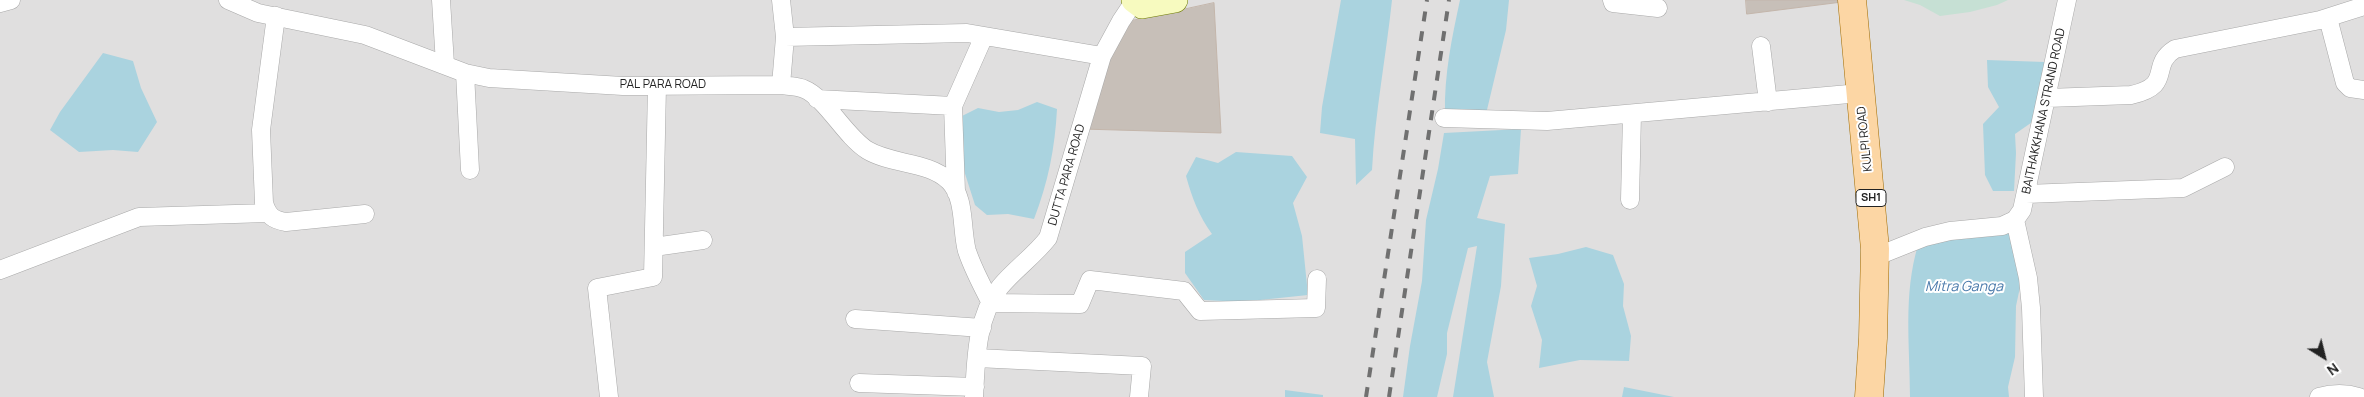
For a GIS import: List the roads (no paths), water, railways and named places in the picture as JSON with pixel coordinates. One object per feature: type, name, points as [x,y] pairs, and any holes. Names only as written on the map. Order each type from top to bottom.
[{"type":"main road","points":[[1134,0],[1142,6],[1175,0]]},
{"type":"main road","name":"KULPI ROAD","points":[[1852,0],[1872,200],[1875,257],[1869,397]]},
{"type":"street","points":[[0,3],[11,0]]},
{"type":"street","name":"PAL PARA ROAD","points":[[228,0],[258,13],[365,35],[465,73],[489,78],[658,86],[782,85],[804,89],[817,98],[849,136],[867,149],[885,158],[937,173],[949,181],[956,192]]},
{"type":"street","points":[[440,0],[445,64]]},
{"type":"street","points":[[781,0],[785,37],[782,85]]},
{"type":"street","name":"DUTTA PARA ROAD","points":[[974,392],[977,343],[991,303],[1000,287],[1039,250],[1048,238],[1102,56],[1134,0]]},
{"type":"street","points":[[1612,0],[1613,3],[1658,8]]},
{"type":"street","name":"BAITHAKKHANA STRAND ROAD","points":[[2015,220],[2022,210],[2026,194],[2067,0]]},
{"type":"street","points":[[2047,98],[2131,95],[2142,92],[2153,87],[2160,77],[2161,65],[2165,55],[2174,49],[2328,18],[2364,6]]},
{"type":"street","points":[[276,16],[261,130],[264,203],[267,213],[275,221],[286,222],[365,214]]},
{"type":"street","points":[[2328,18],[2345,83],[2350,88],[2364,90]]},
{"type":"street","points":[[785,37],[967,33],[1102,56]]},
{"type":"street","points":[[984,36],[953,106],[956,192],[967,249],[991,303],[1080,304],[1090,280],[1184,291],[1200,311],[1316,308],[1317,279]]},
{"type":"street","points":[[1761,46],[1768,102]]},
{"type":"street","points":[[465,73],[470,170]]},
{"type":"street","points":[[609,397],[597,288],[653,276],[658,86]]},
{"type":"street","points":[[1444,118],[1546,122],[1860,93]]},
{"type":"street","points":[[817,98],[953,106]]},
{"type":"street","points":[[1630,200],[1632,114]]},
{"type":"street","points":[[2026,194],[2183,188],[2225,167]]},
{"type":"street","points":[[0,270],[139,216],[267,213]]},
{"type":"street","points":[[1875,257],[1925,237],[1971,227],[2002,226],[2015,220],[2028,278],[2034,397]]},
{"type":"street","points":[[654,247],[703,240]]},
{"type":"street","points":[[855,319],[982,328]]},
{"type":"street","points":[[977,358],[1142,366],[1139,397]]},
{"type":"street","points":[[859,383],[974,392]]},
{"type":"street","points":[[2324,396],[2364,386]]},
{"type":"street","points":[[2324,396],[2346,394],[2360,397]]},
{"type":"water","points":[[1341,0],[1392,0],[1372,170],[1356,185],[1355,139],[1320,133],[1322,107]]},
{"type":"water","points":[[1460,0],[1509,0],[1506,30],[1486,114],[1445,114],[1447,71]]},
{"type":"water","points":[[103,53],[133,61],[141,88],[157,122],[138,152],[113,150],[79,152],[50,130],[60,112]]},
{"type":"water","points":[[1987,60],[2045,62],[2038,118],[2015,134],[2014,191],[1993,191],[1985,175],[1983,124],[1999,107],[1988,87]]},
{"type":"water","points":[[1037,102],[1057,109],[1055,138],[1050,165],[1034,219],[1008,214],[987,215],[975,205],[960,158],[960,117],[978,108],[999,112],[1018,110]]},
{"type":"water","points":[[1521,129],[1518,174],[1490,176],[1477,218],[1505,224],[1501,286],[1487,362],[1494,397],[1453,397],[1477,246],[1468,248],[1447,333],[1447,354],[1437,397],[1403,397],[1422,281],[1426,220],[1444,133]]},
{"type":"water","points":[[1236,152],[1292,156],[1307,177],[1293,203],[1302,236],[1308,295],[1241,302],[1204,300],[1185,273],[1185,252],[1212,234],[1196,207],[1186,176],[1196,157],[1218,163]]},
{"type":"water","name":"Mitra Ganga","points":[[1956,232],[2009,232],[2023,273],[2016,306],[2015,357],[2008,387],[2009,397],[1910,397],[1909,301],[1913,264],[1918,245]]},
{"type":"water","points":[[1586,247],[1613,255],[1624,284],[1623,306],[1631,336],[1629,361],[1580,360],[1539,368],[1542,340],[1531,306],[1537,286],[1529,258],[1558,254]]},
{"type":"water","points":[[1624,387],[1674,397],[1622,397]]},
{"type":"water","points":[[1285,390],[1323,395],[1323,397],[1285,397]]},
{"type":"railway","points":[[1366,397],[1427,0]]},
{"type":"railway","points":[[1389,397],[1449,0]]}]
